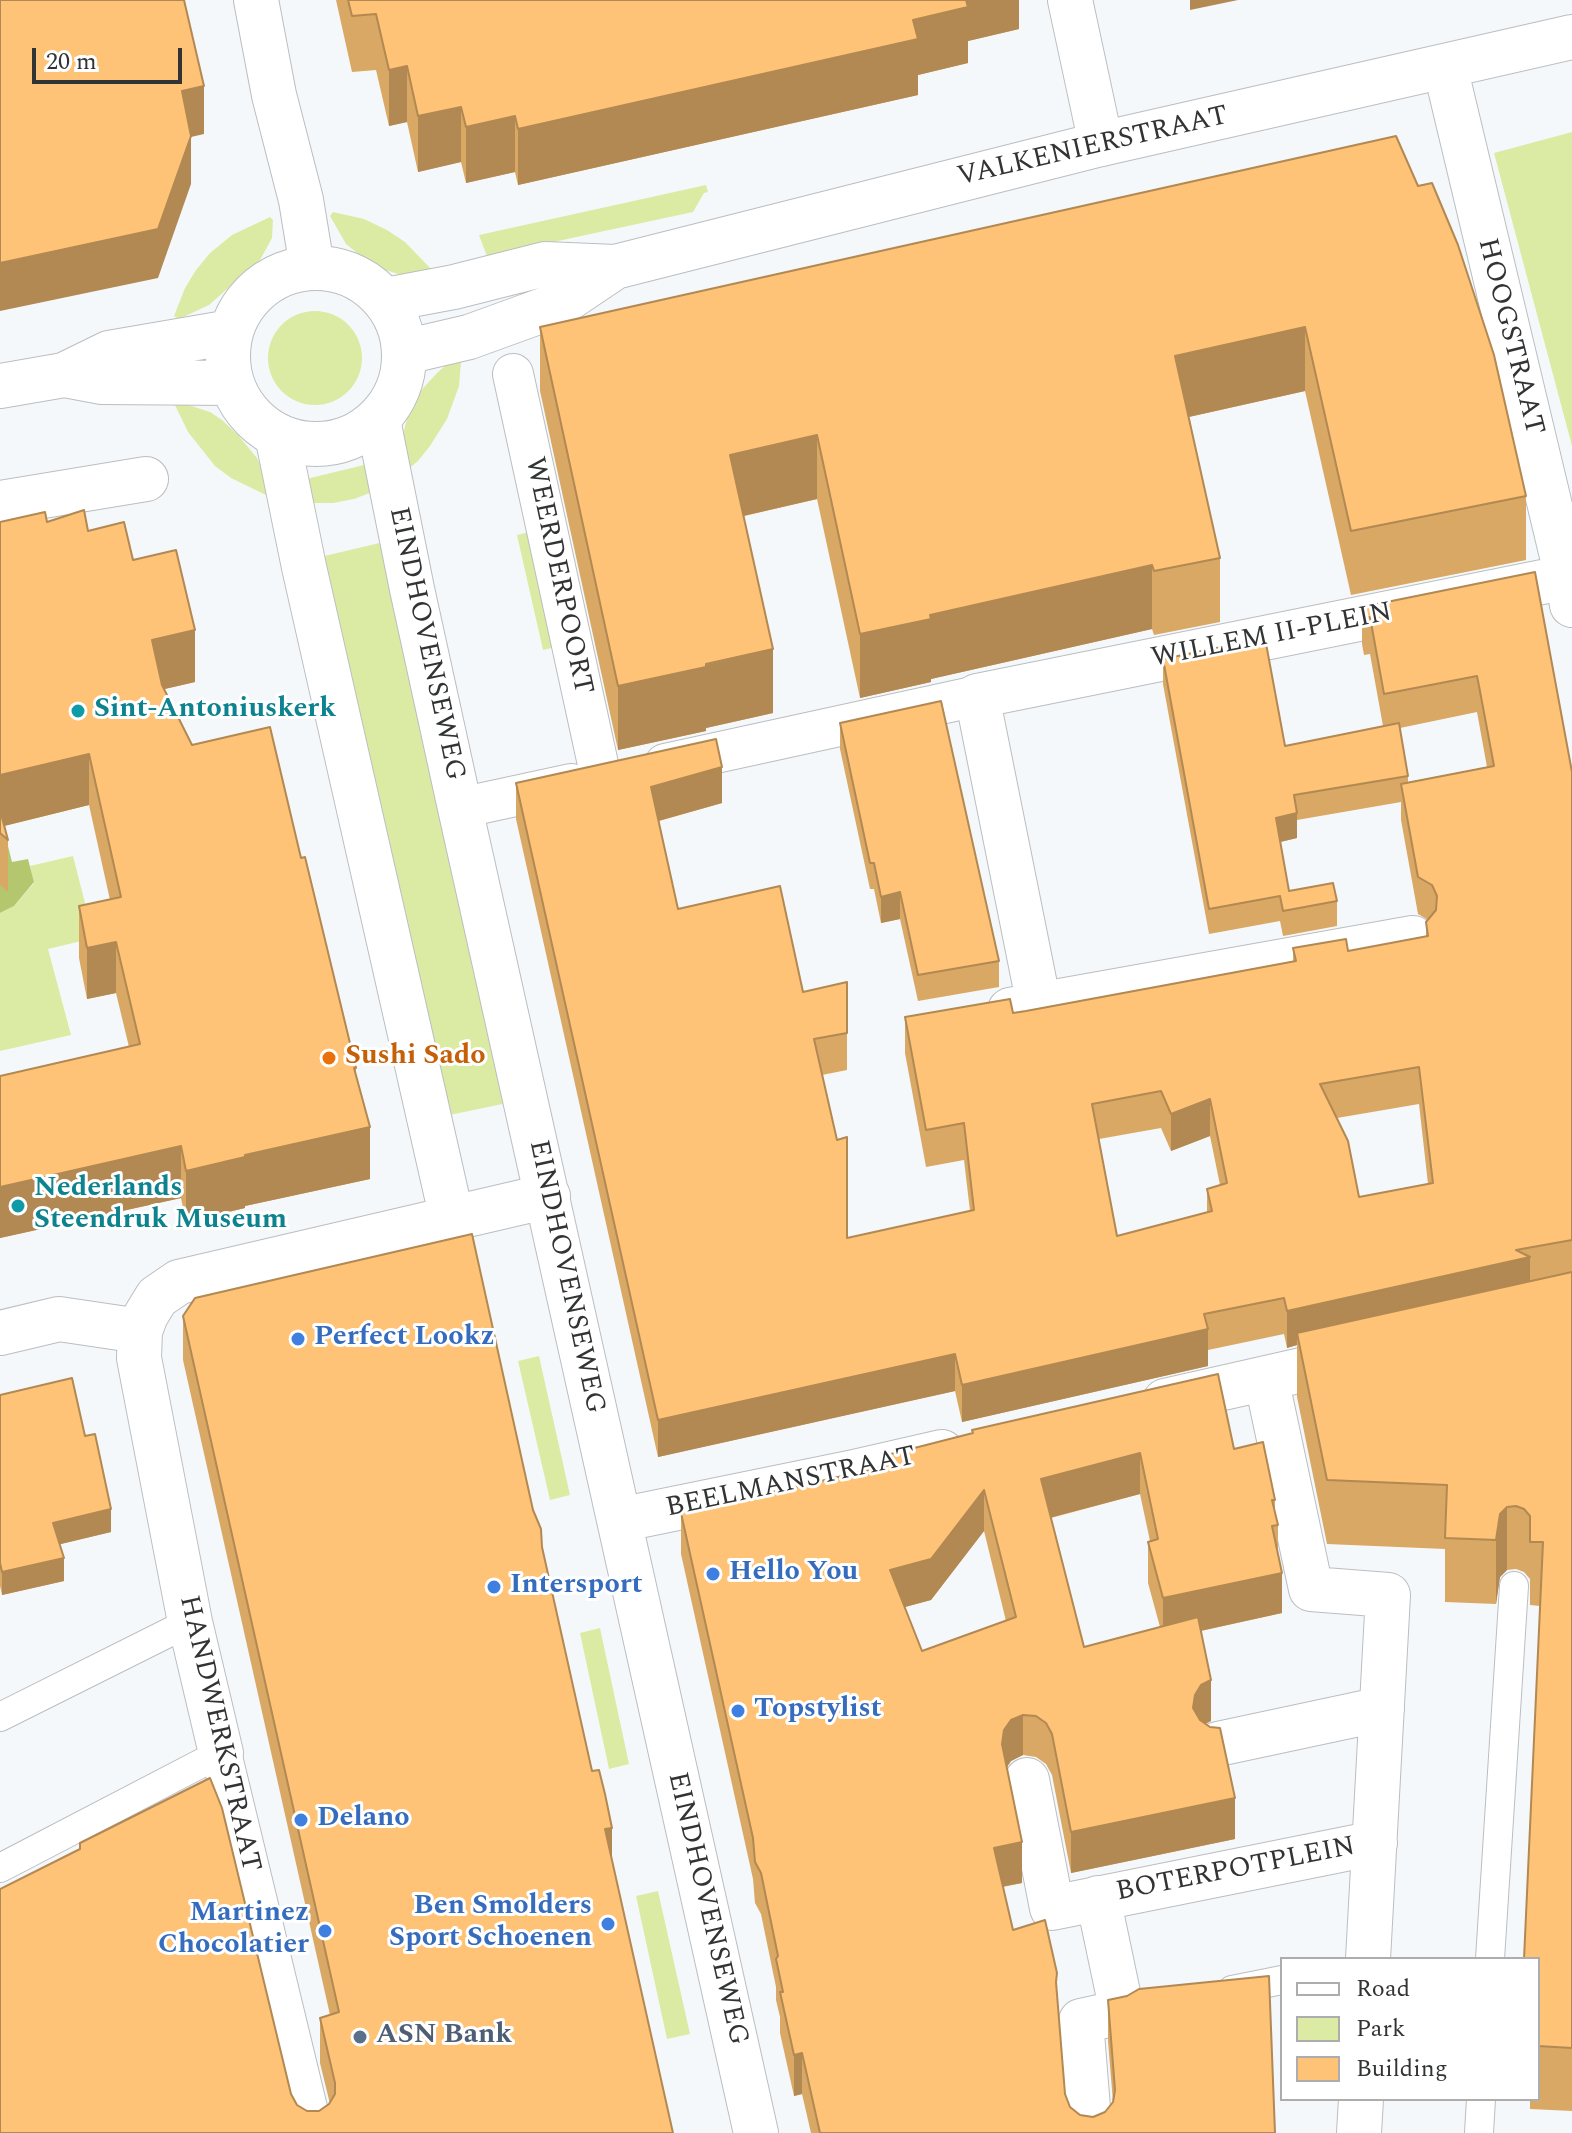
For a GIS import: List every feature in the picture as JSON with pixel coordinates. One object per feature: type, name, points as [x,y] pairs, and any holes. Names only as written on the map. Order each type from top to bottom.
[{"type":"street","points":[[256,0],[274,95],[301,200],[312,267]]},
{"type":"street","points":[[1070,0],[1101,144]]},
{"type":"street","name":"VALKENIERSTRAAT","points":[[385,300],[454,287],[545,264],[615,267],[1101,144],[1572,37]]},
{"type":"street","name":"HOOGSTRAAT","points":[[1445,67],[1569,592]]},
{"type":"street","points":[[312,267],[340,271],[365,282],[385,300],[399,325],[405,352],[402,376],[393,400],[378,420],[356,435],[329,443],[302,443],[277,435],[248,414],[232,383],[227,349],[242,307],[261,287],[285,273],[312,267]]},
{"type":"street","name":"VALKENIERSTRAAT","points":[[405,352],[469,337],[560,304],[615,267]]},
{"type":"street","points":[[0,386],[64,375],[109,353],[231,332]]},
{"type":"street","name":"WEERDERPOORT","points":[[513,374],[601,778]]},
{"type":"street","points":[[64,375],[101,382],[232,383]]},
{"type":"street","name":"EINDHOVENSEWEG","points":[[378,420],[460,808],[756,2133]]},
{"type":"street","points":[[277,435],[304,567],[452,1219]]},
{"type":"street","points":[[0,503],[146,479]]},
{"type":"street","name":"WILLEM II-PLEIN","points":[[460,808],[977,696],[1569,592]]},
{"type":"street","points":[[977,696],[1039,1005]]},
{"type":"street","points":[[965,1019],[1413,938]]},
{"type":"street","points":[[0,1333],[59,1319],[140,1331],[157,1297],[179,1282],[548,1196]]},
{"type":"street","name":"HANDWERKSTRAAT","points":[[140,1331],[139,1358],[190,1622],[313,2133]]},
{"type":"street","points":[[1128,1409],[1388,1351]]},
{"type":"street","name":"BOTERPOTPLEIN","points":[[1266,1378],[1311,1589],[1388,1595],[1368,1957]]},
{"type":"street","name":"BEELMANSTRAAT","points":[[619,1520],[976,1444]]},
{"type":"street","points":[[1218,1744],[1382,1709]]},
{"type":"street","name":"BOTERPOTPLEIN","points":[[1027,1780],[1052,1908],[1375,1843]]},
{"type":"street","name":"BOTERPOTPLEIN","points":[[1090,2133],[1081,2021],[1136,2009],[1098,1898]]},
{"type":"street","points":[[1359,2133],[1361,2101]]},
{"type":"lane","points":[[1490,1957],[1514,1586]]},
{"type":"lane","points":[[0,1717],[190,1622]]},
{"type":"lane","points":[[0,1868],[221,1753]]},
{"type":"lane","points":[[1209,1995],[1280,1980]]},
{"type":"lane","points":[[1479,2133],[1481,2101]]},
{"type":"green space","points":[[1572,132],[1572,446],[1494,153]]},
{"type":"green space","points":[[706,185],[708,192],[704,193],[693,212],[516,250],[488,259],[479,235]]},
{"type":"green space","points":[[333,212],[364,219],[387,230],[405,242],[434,272],[401,275],[373,266],[346,244],[330,216]]},
{"type":"green space","points":[[270,217],[273,220],[272,238],[260,260],[209,305],[179,319],[174,316],[185,288],[210,253],[232,235]]},
{"type":"green space","points":[[315,311],[333,315],[348,325],[358,340],[362,358],[358,376],[348,391],[333,401],[315,405],[297,401],[282,391],[272,376],[268,358],[272,340],[282,325],[297,315]]},
{"type":"green space","points":[[461,362],[459,386],[447,419],[430,446],[407,470],[402,438],[416,396],[447,364]]},
{"type":"green space","points":[[179,402],[210,412],[238,435],[257,458],[266,478],[268,496],[231,478],[215,466],[188,432],[175,405]]},
{"type":"green space","points":[[364,465],[375,491],[333,503],[308,503],[306,479]]},
{"type":"green space","points":[[537,530],[564,645],[543,650],[517,535]]},
{"type":"green space","points":[[388,541],[512,1102],[445,1116],[320,557]]},
{"type":"green space","points":[[0,814],[12,862],[28,859],[34,882],[14,906],[0,913]]},
{"type":"green space","points":[[73,856],[94,938],[48,949],[71,1035],[0,1051],[0,913],[14,906],[34,883],[30,866]]},
{"type":"green space","points":[[539,1356],[570,1495],[550,1500],[518,1361]]},
{"type":"green space","points":[[600,1628],[629,1764],[609,1769],[580,1633]]},
{"type":"green space","points":[[658,1891],[690,2034],[667,2039],[636,1896]]},
{"type":"building","points":[[0,0],[184,0],[204,86],[182,91],[191,136],[158,229],[0,263]]},
{"type":"building","points":[[348,0],[966,0],[968,7],[913,20],[918,39],[518,129],[515,116],[466,127],[461,107],[418,116],[407,66],[389,70],[376,14],[352,16]]},
{"type":"building","points":[[1396,136],[1418,186],[1432,183],[1458,245],[1494,355],[1526,496],[1351,531],[1305,327],[1175,356],[1220,558],[1154,571],[1152,565],[860,634],[817,435],[730,455],[773,649],[618,686],[540,327]]},
{"type":"building","points":[[84,510],[88,531],[124,522],[133,560],[176,550],[195,630],[152,640],[162,685],[192,745],[270,727],[301,858],[305,857],[370,1127],[186,1171],[181,1146],[0,1187],[0,1076],[140,1044],[116,942],[87,948],[79,906],[121,897],[89,754],[0,775],[0,522],[45,512],[47,522]]},
{"type":"building","points":[[1535,572],[1572,772],[1572,1240],[1516,1250],[1530,1257],[1287,1311],[1284,1298],[1204,1314],[1208,1329],[962,1385],[955,1354],[658,1420],[516,783],[716,739],[722,767],[651,787],[678,909],[780,886],[803,992],[847,982],[847,1033],[814,1039],[837,1140],[847,1137],[847,1238],[974,1210],[964,1123],[926,1130],[905,1017],[1010,999],[1013,1013],[1026,1011],[1296,961],[1293,948],[1346,939],[1348,951],[1428,936],[1426,922],[1436,910],[1437,896],[1432,885],[1418,877],[1401,784],[1494,766],[1477,676],[1384,694],[1370,617],[1364,618],[1362,607]],"holes":[[[1419,1067],[1433,1183],[1359,1197],[1348,1141],[1320,1084]],[[1161,1091],[1171,1114],[1210,1099],[1227,1183],[1207,1189],[1212,1211],[1117,1236],[1092,1104]]]},
{"type":"building","points":[[1265,638],[1285,746],[1399,723],[1408,776],[1294,795],[1297,813],[1276,818],[1289,891],[1333,883],[1337,901],[1283,911],[1280,896],[1209,909],[1163,659]]},
{"type":"building","points":[[941,701],[999,961],[918,975],[900,892],[881,897],[874,863],[870,863],[840,723]]},
{"type":"building","points":[[0,810],[8,840],[0,833]]},
{"type":"building","points":[[472,1234],[533,1510],[541,1529],[542,1547],[592,1771],[599,1770],[605,1794],[612,1828],[605,1829],[673,2133],[0,2133],[0,1889],[80,1849],[80,1843],[210,1778],[222,1808],[291,2094],[297,2105],[307,2111],[319,2111],[329,2104],[335,2094],[320,2018],[339,2012],[183,1316],[195,1298]]},
{"type":"building","points":[[1572,1272],[1572,2048],[1540,2046],[1540,1957],[1524,1957],[1543,1542],[1530,1542],[1530,1516],[1516,1506],[1507,1507],[1500,1514],[1496,1540],[1445,1538],[1447,1485],[1327,1480],[1297,1333]]},
{"type":"building","points":[[1218,1374],[1234,1449],[1263,1442],[1275,1500],[1272,1500],[1278,1525],[1272,1526],[1282,1573],[1163,1598],[1148,1542],[1158,1539],[1140,1453],[1041,1479],[1084,1647],[1198,1617],[1211,1680],[1201,1685],[1193,1708],[1200,1720],[1210,1727],[1220,1728],[1235,1798],[1071,1832],[1052,1734],[1046,1723],[1036,1716],[1023,1715],[1011,1720],[1004,1730],[1002,1744],[1022,1842],[994,1848],[1013,1930],[1045,1920],[1057,1973],[1065,2094],[1070,2107],[1080,2115],[1093,2117],[1105,2112],[1113,2102],[1115,2090],[1108,2000],[1127,1996],[1139,1989],[1269,1976],[1275,2133],[820,2133],[802,2053],[794,2055],[780,1992],[783,1992],[778,1956],[761,1873],[755,1862],[753,1838],[681,1513],[886,1466],[883,1456],[973,1433],[972,1430]],"holes":[[[984,1490],[1016,1617],[922,1651],[890,1570],[931,1559]]]},
{"type":"building","points":[[72,1378],[85,1436],[95,1434],[111,1509],[53,1523],[64,1558],[2,1572],[0,1395]]},
{"type":"place","name":"Sint-Antoniuskerk","points":[[78,711]]},
{"type":"place","name":"Sushi Sado","points":[[329,1058]]},
{"type":"place","name":"Nederlands Steendruk Museum","points":[[18,1206]]},
{"type":"place","name":"Perfect Lookz","points":[[298,1339]]},
{"type":"place","name":"Hello You","points":[[713,1574]]},
{"type":"place","name":"Intersport","points":[[494,1587]]},
{"type":"place","name":"Topstylist","points":[[738,1711]]},
{"type":"place","name":"Delano","points":[[301,1820]]},
{"type":"place","name":"Ben Smolders Sport Schoenen","points":[[608,1924]]},
{"type":"place","name":"Martinez Chocolatier","points":[[325,1931]]},
{"type":"place","name":"ASN Bank","points":[[360,2037]]}]
